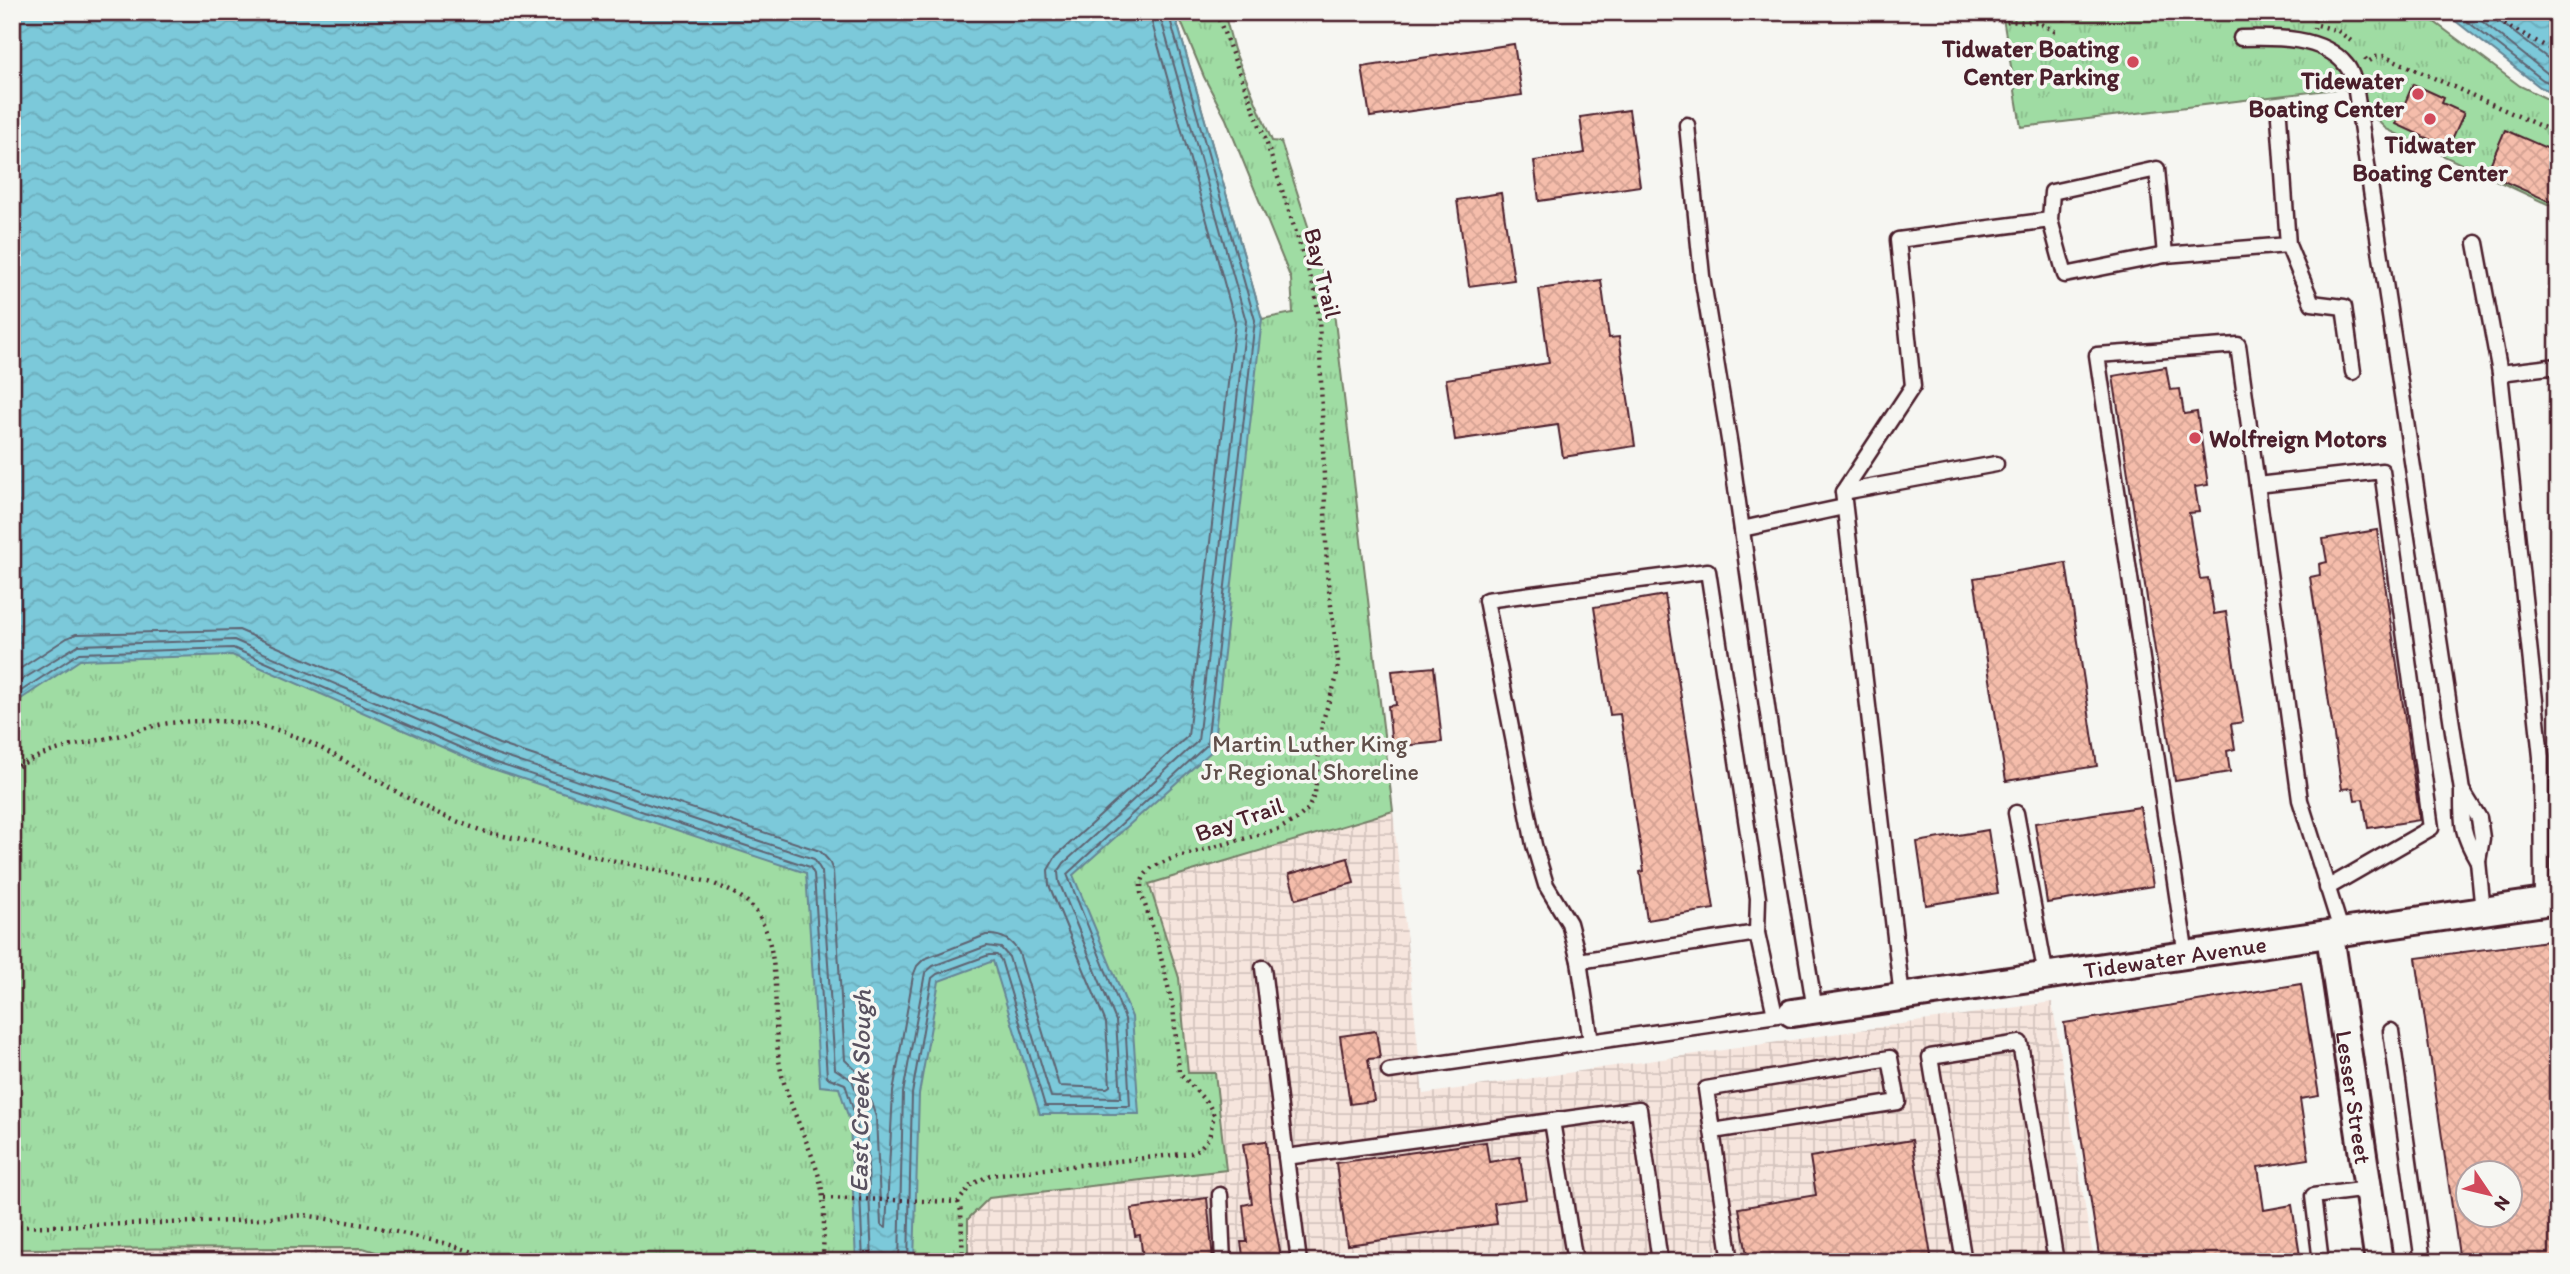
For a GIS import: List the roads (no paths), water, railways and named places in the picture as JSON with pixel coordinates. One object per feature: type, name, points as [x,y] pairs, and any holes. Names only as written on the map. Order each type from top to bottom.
[{"type":"street","name":"Tidewater Avenue","points":[[1794,1013],[2550,902]]},
{"type":"street","name":"Lesser Street","points":[[2336,934],[2379,1262]]},
{"type":"lane","points":[[2241,38],[2264,37],[2320,46],[2336,55],[2348,67],[2355,85],[2462,791],[2479,818],[2483,838],[2478,861],[2483,912]]},
{"type":"lane","points":[[2279,117],[2288,245],[2312,303],[2344,307],[2353,372]]},
{"type":"lane","points":[[1687,125],[1702,276],[1776,770],[1794,1013]]},
{"type":"lane","points":[[2165,254],[2157,169],[2052,192],[2050,220],[2065,275],[2165,254],[2288,245]]},
{"type":"lane","points":[[1902,997],[1844,499],[1913,386],[1898,240],[2050,220]]},
{"type":"lane","points":[[2476,243],[2500,373],[2541,757],[2542,824],[2550,902]]},
{"type":"lane","points":[[2186,956],[2097,355],[2238,345],[2300,800],[2328,888],[2336,934]]},
{"type":"lane","points":[[2500,373],[2558,366]]},
{"type":"lane","points":[[1742,529],[1844,499],[1996,464]]},
{"type":"lane","points":[[2257,485],[2382,471],[2431,828],[2328,888]]},
{"type":"lane","points":[[1591,1042],[1579,961],[1569,923],[1546,885],[1534,845],[1486,600],[1708,571],[1758,898],[1757,933],[1794,1013]]},
{"type":"lane","points":[[2016,813],[2046,976]]},
{"type":"lane","points":[[2542,824],[2558,822]]},
{"type":"lane","points":[[1579,961],[1757,933]]},
{"type":"lane","points":[[1264,968],[1299,1262]]},
{"type":"lane","points":[[1389,1071],[1794,1013]]},
{"type":"lane","points":[[2391,1031],[2423,1262]]},
{"type":"lane","points":[[1964,1262],[1930,1057],[2020,1043],[2056,1262]]},
{"type":"lane","points":[[1713,1131],[1898,1102],[1890,1058],[1706,1089],[1731,1262]]},
{"type":"lane","points":[[1286,1157],[1639,1109],[1660,1262]]},
{"type":"lane","points":[[1552,1121],[1575,1262]]},
{"type":"lane","points":[[2321,1262],[2313,1196],[2368,1189]]},
{"type":"lane","points":[[1220,1195],[1223,1262]]},
{"type":"water","name":"East Creek Slough","points":[[12,12],[1174,12],[1262,319],[1213,750],[1073,875],[1132,1017],[1139,1114],[1040,1114],[993,961],[939,981],[919,1094],[914,1262],[856,1262],[850,1122],[839,1088],[820,1086],[806,873],[490,768],[232,655],[80,660],[12,705]]},
{"type":"water","points":[[2444,12],[2558,12],[2558,94],[2540,87]]},
{"type":"place","name":"Tidwater Boating Center Parking","points":[[2133,62]]},
{"type":"place","name":"Tidewater Boating Center","points":[[2418,94]]},
{"type":"place","name":"Tidwater Boating Center","points":[[2430,119]]},
{"type":"place","name":"Wolfreign Motors","points":[[2195,438]]},
{"type":"park label","name":"Martin Luther King Jr Regional Shoreline","points":[[1310,757]]}]
